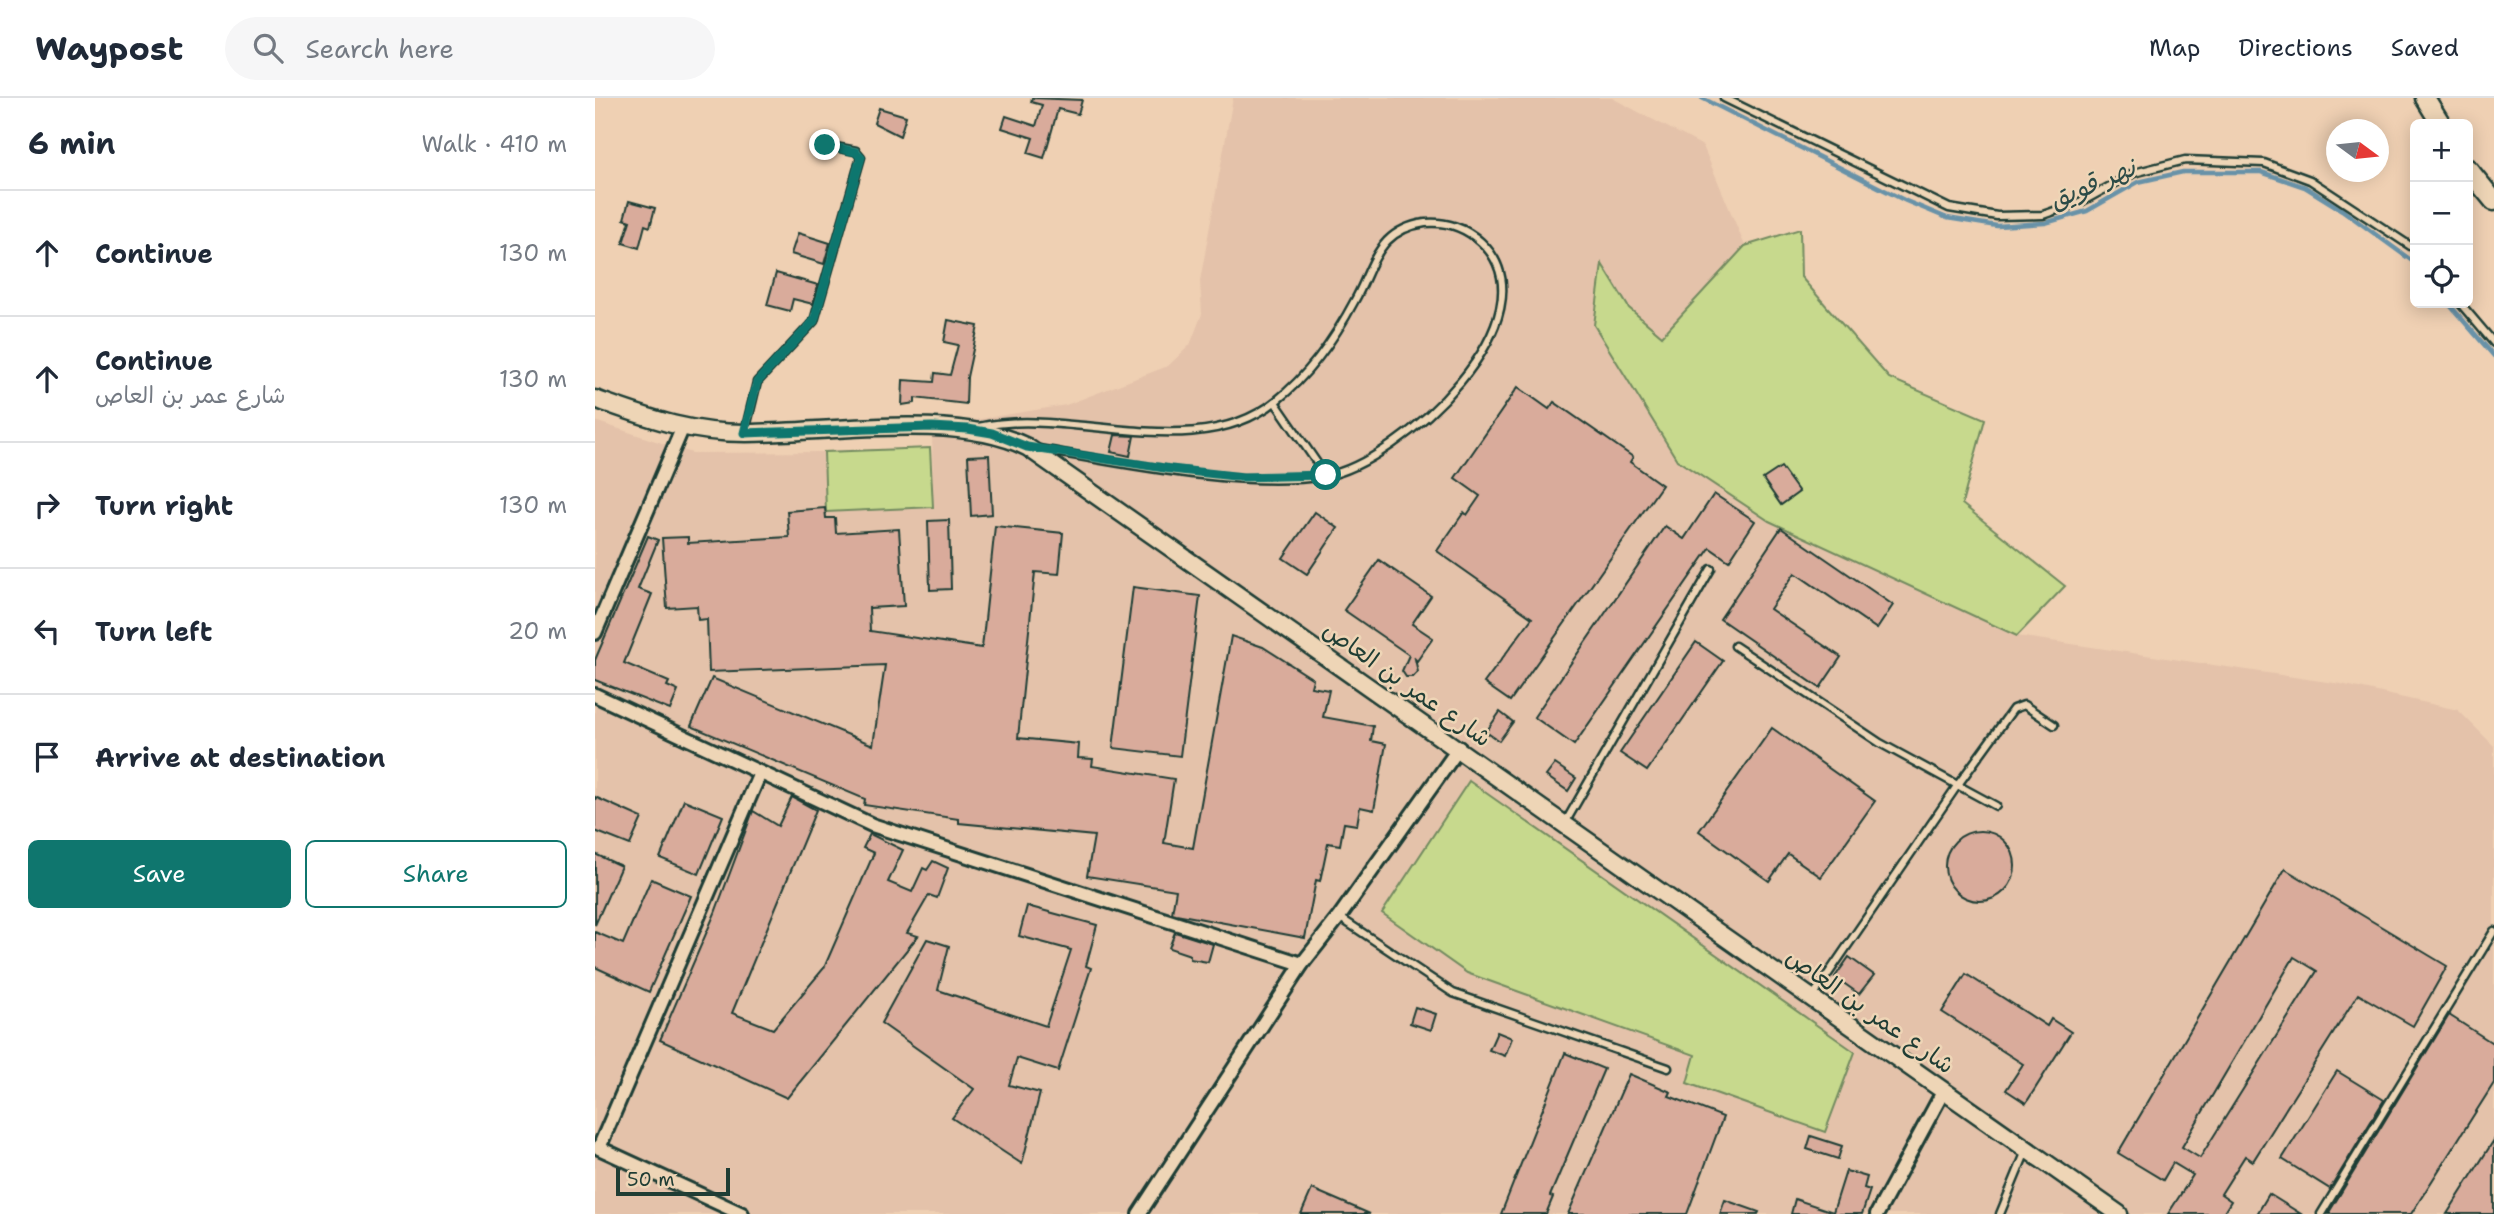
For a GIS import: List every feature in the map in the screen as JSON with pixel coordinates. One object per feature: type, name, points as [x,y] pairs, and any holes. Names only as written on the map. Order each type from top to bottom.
[{"type":"main road","points":[[2425,98],[2438,119]]},
{"type":"main road","points":[[2473,175],[2494,201]]},
{"type":"street","name":"شارع عمر بن العاص","points":[[595,399],[682,429],[744,433],[932,427],[992,433],[1027,447],[2119,1214]]},
{"type":"street","points":[[595,633],[682,429]]},
{"type":"street","points":[[595,695],[872,825],[1302,964]]},
{"type":"street","points":[[1139,1214],[1302,964],[1339,917],[1459,748]]},
{"type":"street","points":[[738,1213],[599,1148],[760,773]]},
{"type":"street","points":[[1877,1214],[1944,1090]]},
{"type":"lane","points":[[1724,98],[1949,208],[1997,216],[2043,215],[2083,201],[2134,173],[2185,160],[2264,163],[2309,180],[2410,246]]},
{"type":"lane","points":[[744,433],[757,382],[814,321],[861,157],[856,152],[825,145]]},
{"type":"lane","points":[[968,429],[1019,422],[1191,431],[1232,422],[1275,402],[1331,339],[1354,303],[1379,251],[1395,234],[1421,224],[1448,224],[1474,236],[1493,256],[1502,282],[1501,310],[1493,332],[1464,375],[1430,413],[1390,446],[1368,460],[1326,475],[1243,477],[1134,464],[1027,447]]},
{"type":"lane","points":[[2464,308],[2494,343]]},
{"type":"lane","points":[[1275,402],[1326,475]]},
{"type":"lane","points":[[1564,824],[1711,569]]},
{"type":"lane","points":[[1735,646],[1880,743],[1996,806]]},
{"type":"lane","points":[[1812,997],[1957,786],[2018,706],[2029,708],[2055,725]]},
{"type":"lane","points":[[1339,917],[1453,993],[1668,1068]]},
{"type":"lane","points":[[2321,1214],[2494,931]]},
{"type":"lane","points":[[2000,1214],[2027,1149]]},
{"type":"shaded area","points":[[1233,98],[1612,98],[1703,146],[1745,246],[1662,337],[1629,308],[1603,266],[1594,325],[2017,636],[2341,684],[2458,710],[2494,746],[2494,1214],[595,1214],[595,421],[692,453],[824,452],[826,511],[933,507],[932,427],[1066,405],[1168,366],[1190,345],[1202,314],[1200,281]]},
{"type":"green space","points":[[1800,229],[1801,277],[1889,378],[1985,419],[1962,504],[2065,586],[2017,636],[1769,521],[1677,460],[1594,325],[1602,264],[1629,308],[1662,336],[1745,246]]},
{"type":"green space","points":[[930,448],[933,507],[826,512],[824,452]]},
{"type":"green space","points":[[1469,781],[1855,1052],[1825,1132],[1687,1083],[1695,1055],[1467,973],[1382,913]]},
{"type":"building","points":[[1032,98],[1082,100],[1078,114],[1058,109],[1044,158],[1028,153],[1033,138],[1002,128],[1006,116],[1036,126],[1042,105],[1031,102]]},
{"type":"building","points":[[879,108],[906,116],[900,136],[874,123]]},
{"type":"building","points":[[629,201],[655,208],[650,227],[645,225],[639,248],[623,243],[630,221],[624,219]]},
{"type":"building","points":[[798,233],[830,243],[824,264],[791,254]]},
{"type":"building","points":[[776,273],[818,285],[813,304],[793,299],[790,311],[767,305]]},
{"type":"building","points":[[948,320],[978,326],[967,377],[966,404],[915,398],[915,403],[902,405],[903,380],[934,382],[935,373],[950,375],[958,345],[944,342]]},
{"type":"building","points":[[1518,387],[1549,409],[1554,402],[1633,457],[1630,462],[1662,485],[1510,701],[1484,683],[1532,618],[1437,551],[1464,512],[1467,515],[1480,496],[1455,478]]},
{"type":"building","points":[[1115,435],[1134,436],[1130,456],[1111,452]]},
{"type":"building","points":[[989,455],[992,514],[971,516],[968,456]]},
{"type":"building","points":[[1781,467],[1799,492],[1781,505],[1763,479]]},
{"type":"building","points":[[1714,494],[1755,521],[1729,561],[1710,548],[1574,745],[1534,717],[1665,526],[1684,539]]},
{"type":"building","points":[[825,508],[826,518],[835,518],[836,533],[899,529],[904,606],[869,608],[870,631],[982,648],[995,526],[1063,533],[1059,574],[1035,572],[1018,738],[1079,744],[1078,758],[1093,759],[1092,766],[1174,779],[1164,843],[1193,848],[1231,636],[1263,647],[1313,679],[1311,687],[1329,690],[1323,717],[1373,726],[1371,741],[1386,744],[1374,810],[1360,807],[1357,825],[1344,823],[1340,845],[1328,843],[1320,881],[1316,880],[1305,938],[1172,913],[1176,890],[1087,876],[1094,836],[959,823],[959,819],[864,805],[865,799],[691,726],[712,678],[873,745],[885,665],[709,672],[707,619],[698,620],[697,606],[667,608],[662,538],[688,537],[688,543],[789,537],[787,511]]},
{"type":"building","points":[[1315,512],[1338,528],[1307,574],[1283,558]]},
{"type":"building","points":[[949,520],[951,589],[930,590],[928,521]]},
{"type":"building","points":[[1781,528],[1893,605],[1877,629],[1795,573],[1770,609],[1841,657],[1820,688],[1720,619]]},
{"type":"building","points":[[648,536],[658,540],[638,589],[652,594],[624,663],[669,682],[667,686],[678,691],[670,710],[595,680],[595,660]]},
{"type":"building","points":[[1379,560],[1431,596],[1412,624],[1433,638],[1417,661],[1415,659],[1418,672],[1413,677],[1406,677],[1402,671],[1409,655],[1344,610]]},
{"type":"building","points":[[1133,587],[1200,596],[1180,756],[1113,748]]},
{"type":"building","points":[[1696,642],[1723,661],[1647,771],[1620,753]]},
{"type":"building","points":[[1500,712],[1513,722],[1499,741],[1486,732]]},
{"type":"building","points":[[1772,728],[1875,801],[1821,877],[1788,854],[1769,881],[1699,831]]},
{"type":"building","points":[[1555,764],[1576,778],[1568,791],[1546,776]]},
{"type":"building","points":[[595,797],[642,818],[630,845],[595,831]]},
{"type":"building","points":[[792,797],[816,810],[732,1013],[773,1029],[824,968],[874,853],[863,848],[870,834],[903,850],[888,882],[912,892],[923,868],[927,870],[933,861],[948,868],[937,898],[929,895],[907,933],[918,936],[787,1098],[660,1040],[715,913],[753,811],[778,826]]},
{"type":"building","points":[[684,800],[723,816],[699,874],[660,858]]},
{"type":"building","points":[[1980,831],[2005,841],[2015,866],[2005,891],[1980,901],[1955,891],[1945,866],[1955,841]]},
{"type":"building","points":[[595,854],[621,866],[595,925]]},
{"type":"building","points":[[2285,869],[2447,966],[2413,1026],[2358,994],[2253,1161],[2245,1156],[2221,1194],[2231,1201],[2223,1214],[2168,1214],[2193,1175],[2173,1163],[2163,1180],[2118,1153]],"holes":[[[2294,957],[2317,971],[2200,1158],[2182,1147]]]},
{"type":"building","points":[[651,879],[691,896],[649,992],[595,967],[595,932],[623,944]]},
{"type":"building","points":[[1027,906],[1097,925],[1086,966],[1091,968],[1058,1071],[1017,1058],[1009,1085],[1040,1093],[1022,1164],[952,1118],[974,1089],[881,1023],[927,939],[949,946],[938,990],[1046,1026],[1071,950],[1019,936]]},
{"type":"building","points":[[1175,932],[1213,944],[1208,962],[1190,959],[1190,955],[1169,948]]},
{"type":"building","points":[[1849,957],[1874,975],[1859,994],[1835,977]]},
{"type":"building","points":[[1966,974],[2047,1026],[2051,1019],[2071,1032],[2026,1103],[2006,1090],[2023,1064],[1942,1012]]},
{"type":"building","points":[[1415,1007],[1436,1014],[1431,1030],[1410,1023]]},
{"type":"building","points":[[2449,1015],[2494,1044],[2494,1083],[2411,1214],[2328,1214]]},
{"type":"building","points":[[1497,1032],[1512,1038],[1505,1056],[1489,1050]]},
{"type":"building","points":[[1565,1053],[1604,1069],[1550,1196],[1553,1197],[1546,1214],[1501,1214]]},
{"type":"building","points":[[2337,1071],[2384,1100],[2330,1189],[2282,1159]]},
{"type":"building","points":[[1629,1074],[1671,1092],[1669,1096],[1723,1117],[1687,1214],[1568,1214]]},
{"type":"building","points":[[1811,1136],[1842,1146],[1838,1159],[1807,1149]]},
{"type":"building","points":[[2494,1140],[2494,1214],[2447,1214]]},
{"type":"building","points":[[1846,1171],[1867,1177],[1864,1188],[1870,1190],[1862,1214],[1791,1214],[1795,1199],[1833,1212]]},
{"type":"building","points":[[1312,1189],[1370,1214],[1301,1214]]},
{"type":"building","points":[[2269,1194],[2301,1214],[2257,1214]]},
{"type":"building","points":[[1725,1200],[1759,1212],[1720,1214]]},
{"type":"waterway","name":"نهر قويق","points":[[1702,98],[1906,201],[1947,218],[1997,226],[2045,223],[2087,211],[2138,182],[2183,172],[2261,172],[2305,187],[2410,259]]},
{"type":"waterway","name":"نهر قويق","points":[[2452,308],[2494,356]]},
{"type":"route","points":[[825,145],[856,152],[861,157],[814,321],[757,382],[744,433],[932,427],[968,429],[992,433],[1027,447],[1121,463],[1243,477],[1326,475]]}]
